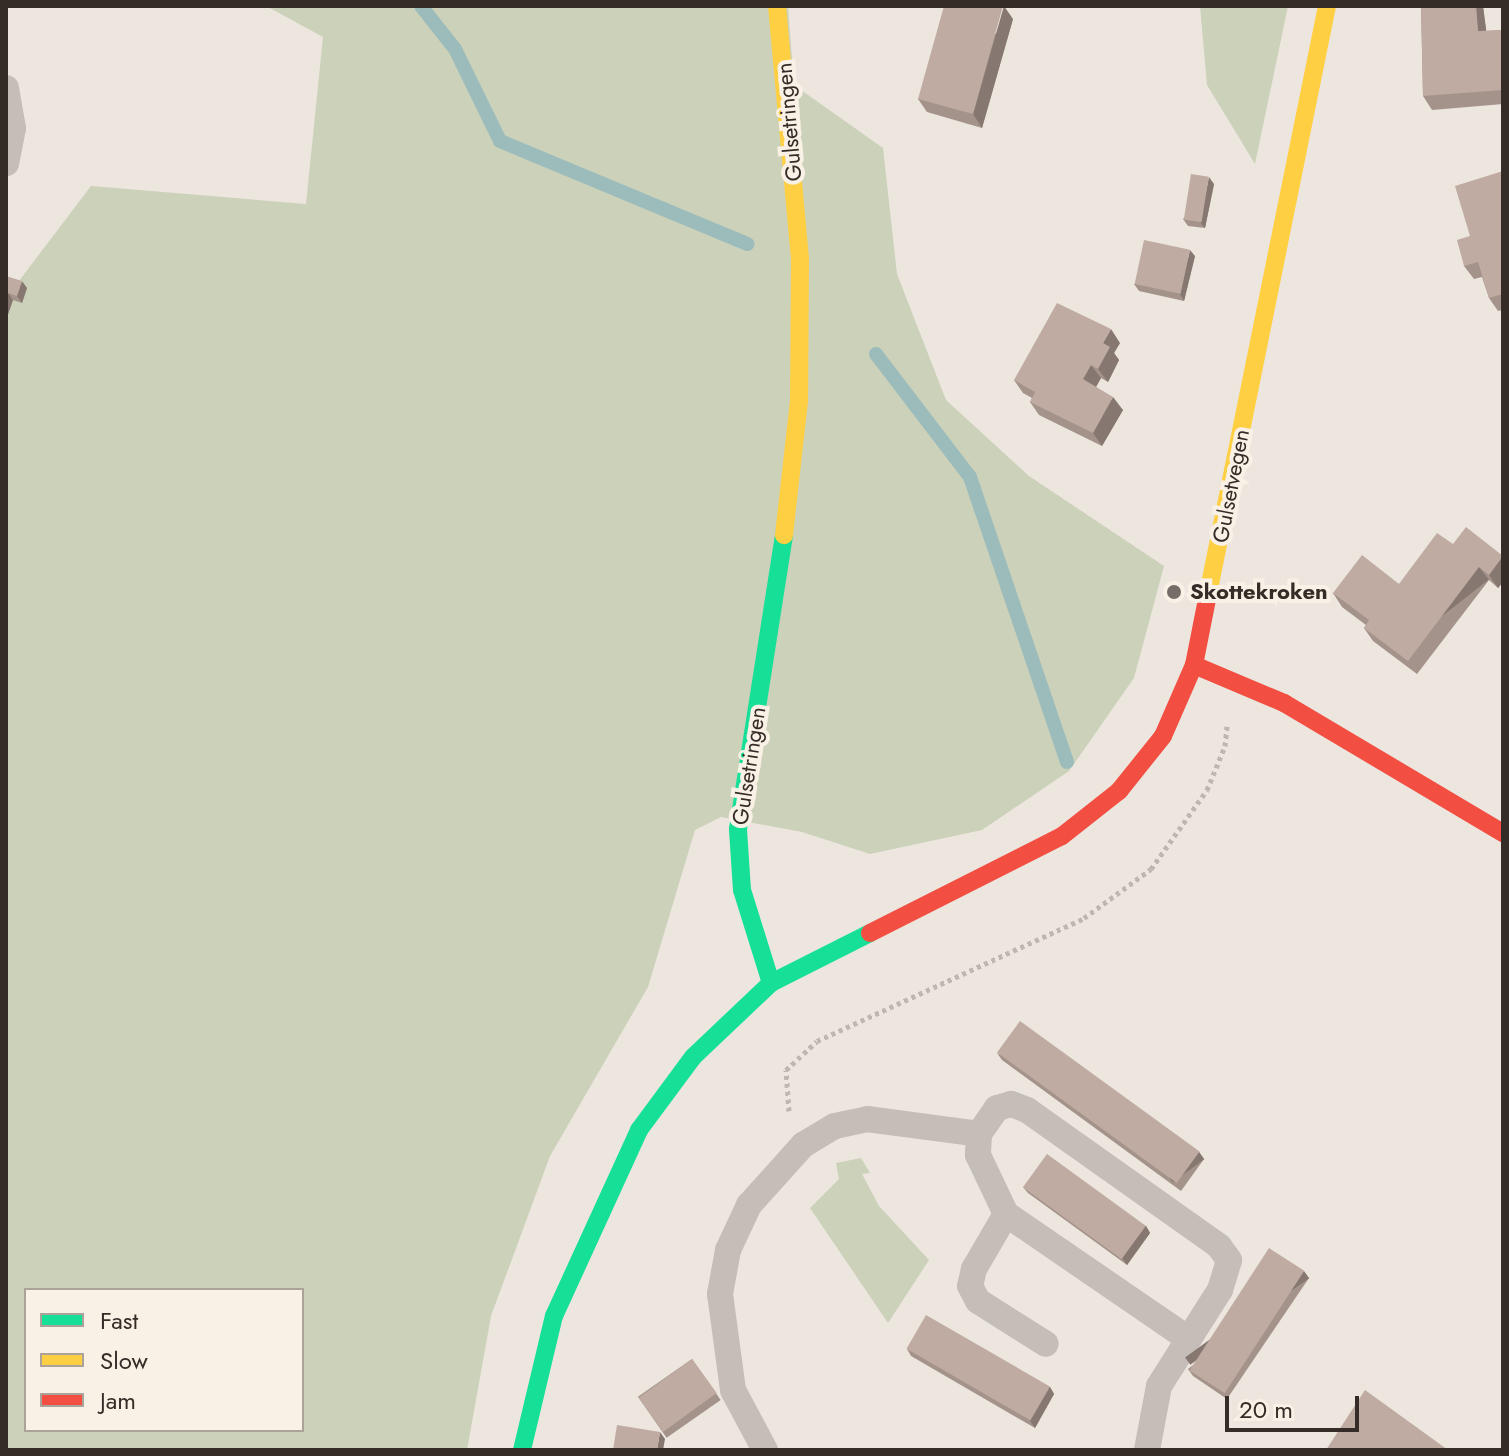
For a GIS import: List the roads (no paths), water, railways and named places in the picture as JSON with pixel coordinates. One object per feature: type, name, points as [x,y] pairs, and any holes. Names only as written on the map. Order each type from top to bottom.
[{"type":"street","name":"Gulsetringen","points":[[771,983],[755,945],[742,890],[738,829],[778,590],[799,401],[800,260],[777,6]]},
{"type":"street","name":"Gulsetvegen","points":[[771,983],[860,934],[1011,863],[1095,813],[1163,736],[1194,665],[1327,6]]},
{"type":"street","points":[[1194,665],[1230,677],[1402,769],[1503,833]]},
{"type":"street","points":[[522,1450],[554,1316],[619,1167],[639,1130],[693,1057],[771,983]]},
{"type":"lane","points":[[6,88],[13,128],[6,163]]},
{"type":"lane","points":[[1147,1450],[1159,1386],[1227,1275],[1229,1260],[1219,1246],[1027,1110],[1011,1104],[997,1108],[979,1134],[983,1168],[1006,1214],[1187,1338]]},
{"type":"lane","points":[[765,1450],[733,1390],[720,1294],[728,1250],[749,1205],[803,1145],[835,1126],[867,1119],[979,1134]]},
{"type":"lane","points":[[1006,1214],[974,1269],[970,1286],[978,1301],[1046,1344]]},
{"type":"waterway","points":[[421,6],[455,49],[500,141],[747,244]]},
{"type":"waterway","points":[[876,354],[970,477],[1067,762]]},
{"type":"place","name":"Skottekroken","points":[[1174,592]]}]
